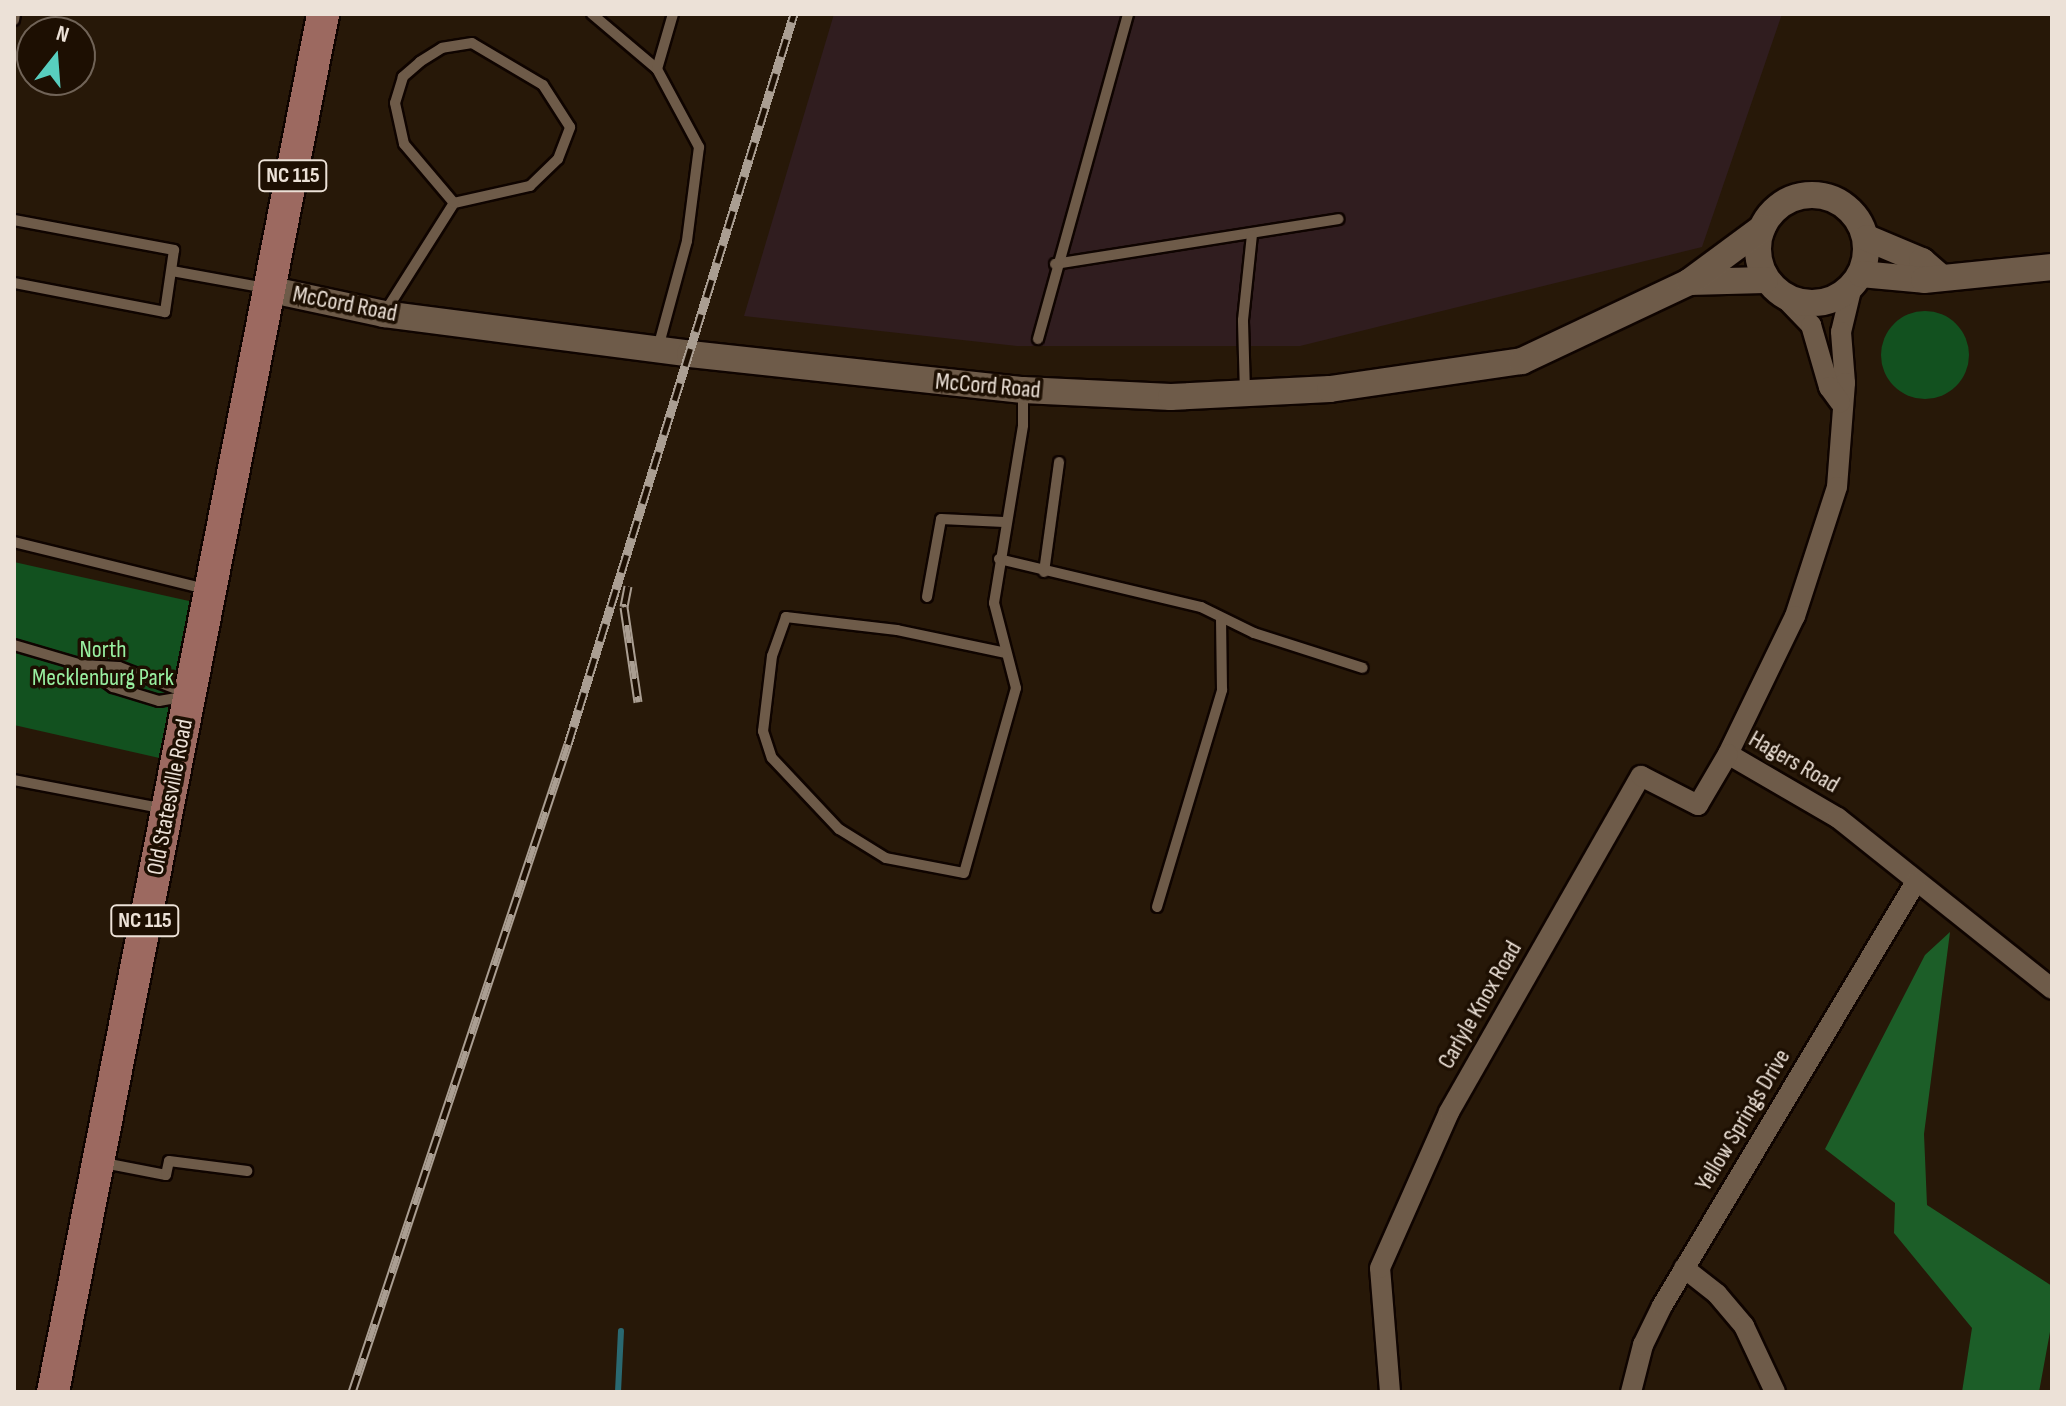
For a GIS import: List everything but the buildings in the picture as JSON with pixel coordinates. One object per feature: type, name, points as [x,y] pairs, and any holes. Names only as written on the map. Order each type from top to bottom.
[{"type":"main road","name":"Old Statesville Road","points":[[53,1392],[272,290],[323,14]]},
{"type":"street","name":"McCord Road","points":[[272,290],[384,314],[657,350],[1023,390],[1106,396],[1245,393],[1330,389],[1522,361],[1689,282],[1762,228],[1782,204],[1812,195],[1850,207],[1867,238]]},
{"type":"street","points":[[1762,228],[1758,258],[1774,288]]},
{"type":"street","points":[[1938,275],[1922,261],[1867,238],[1856,280],[1924,280],[1938,275],[2006,276],[2052,267]]},
{"type":"street","name":"McCord Road","points":[[1689,282],[1774,288],[1811,304],[1834,299],[1856,280]]},
{"type":"street","name":"Hagers Road","points":[[1856,280],[1841,332],[1845,383],[1840,402],[1843,436],[1837,487],[1817,554],[1762,693],[1728,754],[1814,800],[2052,989]]},
{"type":"street","name":"Hagers Road","points":[[1774,288],[1811,325],[1829,387],[1840,402]]},
{"type":"street","name":"Carlyle Knox Road","points":[[1390,1392],[1380,1268],[1449,1112],[1641,776],[1698,805],[1728,754]]},
{"type":"street","name":"Yellow Springs Drive","points":[[1631,1392],[1651,1325],[1916,882]]},
{"type":"street","points":[[1684,1268],[1717,1294],[1744,1326],[1775,1392]]},
{"type":"lane","points":[[14,20],[15,14]]},
{"type":"lane","points":[[592,14],[657,69],[699,147],[687,241],[657,350]]},
{"type":"lane","points":[[657,69],[673,14]]},
{"type":"lane","points":[[1038,339],[1055,264],[1128,14]]},
{"type":"lane","points":[[384,314],[454,203],[530,186],[558,159],[570,127],[543,85],[472,43],[442,48],[420,62],[403,77],[395,103],[404,144],[454,203]]},
{"type":"lane","points":[[1055,264],[1252,235],[1273,226],[1338,219]]},
{"type":"lane","points":[[14,220],[174,250],[165,312],[14,283]]},
{"type":"lane","points":[[1245,393],[1243,320],[1252,235]]},
{"type":"lane","points":[[172,271],[272,290]]},
{"type":"lane","points":[[1006,653],[897,630],[786,617],[772,656],[763,731],[772,758],[839,829],[886,858],[964,873],[1016,688],[994,603],[1004,522],[1023,425],[1023,390]]},
{"type":"lane","points":[[1044,572],[1059,462]]},
{"type":"lane","points":[[927,597],[941,519],[1004,522]]},
{"type":"lane","points":[[14,542],[210,590]]},
{"type":"lane","points":[[999,559],[1201,607],[1221,619],[1363,668]]},
{"type":"lane","points":[[1157,907],[1222,690],[1221,619]]},
{"type":"lane","points":[[14,645],[82,665],[119,667],[190,695]]},
{"type":"lane","points":[[82,665],[113,687],[159,701],[190,695]]},
{"type":"lane","points":[[14,780],[167,809]]},
{"type":"lane","points":[[98,1162],[166,1175],[169,1161],[247,1171]]},
{"type":"shaded area","points":[[834,14],[1782,14],[1702,247],[1300,346],[1017,346],[744,316]]},
{"type":"green space","points":[[1925,311],[1942,315],[1956,324],[1965,338],[1969,355],[1965,372],[1956,386],[1942,395],[1925,399],[1908,395],[1894,386],[1885,372],[1881,355],[1885,338],[1894,324],[1908,315]]},
{"type":"green space","name":"North Mecklenburg Park","points":[[14,562],[207,605],[177,762],[14,725]]},
{"type":"green space","points":[[1950,932],[1924,1134],[1927,1205],[2052,1286],[2052,1321],[2039,1392],[1962,1392],[1972,1328],[1894,1233],[1895,1203],[1825,1149],[1925,955]]},
{"type":"waterway","points":[[618,1392],[621,1331]]},
{"type":"railway","points":[[352,1392],[568,744],[794,14]]},
{"type":"railway","points":[[628,586],[624,607],[638,702]]}]
